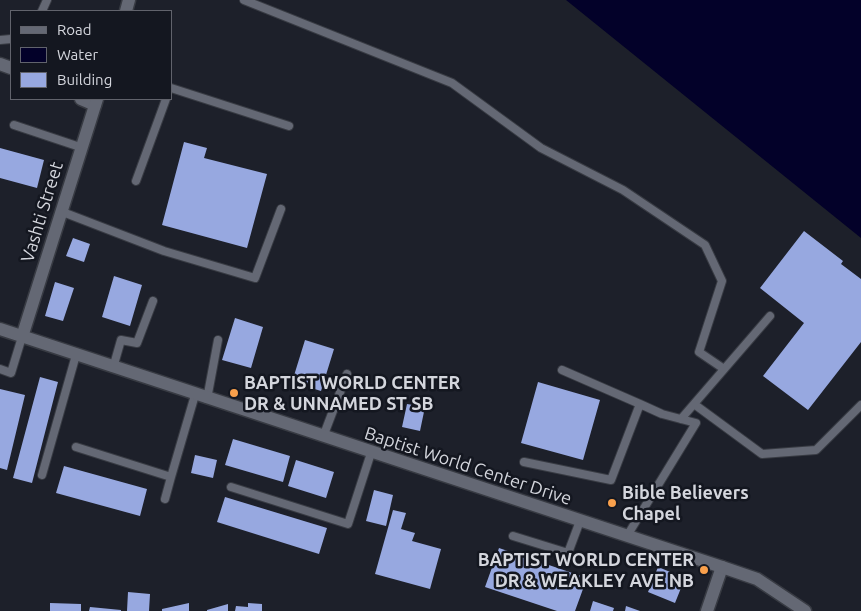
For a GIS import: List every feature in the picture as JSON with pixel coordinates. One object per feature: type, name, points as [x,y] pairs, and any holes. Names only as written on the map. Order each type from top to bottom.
[{"type":"street","name":"Vashti Street","points":[[22,337],[80,147],[96,102]]},
{"type":"street","name":"Baptist World Center Drive","points":[[0,329],[371,453],[722,566],[757,579],[805,611]]},
{"type":"street","points":[[707,611],[722,566]]},
{"type":"lane","points":[[244,0],[452,83],[541,148],[623,190],[705,245],[722,281],[699,352],[724,369]]},
{"type":"lane","points":[[172,88],[289,126]]},
{"type":"lane","points":[[136,181],[166,100]]},
{"type":"lane","points":[[14,125],[80,147]]},
{"type":"lane","points":[[60,211],[164,251],[255,278],[281,209]]},
{"type":"lane","points":[[114,368],[120,340],[137,343],[153,301]]},
{"type":"lane","points":[[681,418],[770,316]]},
{"type":"lane","points":[[0,370],[11,373],[22,337]]},
{"type":"lane","points":[[165,499],[171,477],[201,397],[218,340]]},
{"type":"lane","points":[[42,475],[76,355]]},
{"type":"lane","points":[[562,370],[640,404],[696,423],[628,536]]},
{"type":"lane","points":[[323,437],[347,374]]},
{"type":"lane","points":[[524,462],[611,480],[640,404]]},
{"type":"lane","points":[[694,404],[762,454],[816,450],[861,405]]},
{"type":"lane","points":[[76,447],[171,477]]},
{"type":"lane","points":[[231,487],[348,524],[371,453]]},
{"type":"lane","points":[[513,536],[568,553],[580,521]]},
{"type":"water","points":[[566,0],[861,0],[861,238]]},
{"type":"building","points":[[184,142],[207,148],[204,158],[267,174],[247,248],[162,225]]},
{"type":"building","points":[[0,148],[44,160],[37,188],[0,178]]},
{"type":"building","points":[[804,231],[843,261],[841,264],[861,279],[861,342],[808,410],[763,376],[804,323],[760,288]]},
{"type":"building","points":[[73,238],[90,244],[84,262],[66,256]]},
{"type":"building","points":[[114,276],[142,285],[130,326],[102,317]]},
{"type":"building","points":[[55,282],[74,288],[63,321],[45,316]]},
{"type":"building","points":[[235,318],[263,327],[251,368],[222,360]]},
{"type":"building","points":[[305,340],[334,349],[321,391],[292,382]]},
{"type":"building","points":[[40,377],[58,382],[32,483],[13,478]]},
{"type":"building","points":[[538,382],[600,400],[583,460],[521,443]]},
{"type":"building","points":[[0,389],[25,395],[7,470],[0,468]]},
{"type":"building","points":[[407,404],[425,407],[420,431],[402,427]]},
{"type":"building","points":[[233,439],[290,456],[283,482],[225,465]]},
{"type":"building","points":[[195,455],[217,460],[213,478],[191,473]]},
{"type":"building","points":[[296,460],[334,472],[326,498],[288,486]]},
{"type":"building","points":[[64,466],[147,489],[140,516],[56,493]]},
{"type":"building","points":[[374,490],[393,495],[386,526],[366,521]]},
{"type":"building","points":[[225,497],[327,528],[319,554],[217,522]]},
{"type":"building","points":[[393,510],[406,513],[401,529],[415,533],[412,541],[441,549],[430,589],[375,574]]},
{"type":"building","points":[[499,548],[587,578],[575,611],[557,611],[485,587]]},
{"type":"building","points":[[658,567],[685,578],[675,603],[648,592]]},
{"type":"building","points":[[128,592],[150,594],[149,611],[127,611]]},
{"type":"building","points":[[593,601],[614,608],[613,611],[590,611]]},
{"type":"building","points":[[50,603],[81,604],[81,611],[50,611]]},
{"type":"building","points":[[189,603],[189,611],[162,611],[162,609]]},
{"type":"building","points":[[248,603],[262,604],[262,611],[235,611],[236,606],[248,607]]},
{"type":"building","points":[[228,604],[228,611],[207,611],[207,610]]},
{"type":"building","points":[[626,606],[640,611],[625,611]]},
{"type":"building","points":[[90,607],[121,610],[121,611],[89,611]]},
{"type":"place","name":"BAPTIST WORLD CENTER DR & UNNAMED ST SB","points":[[234,393]]},
{"type":"place","name":"Bible Believers Chapel","points":[[612,503]]},
{"type":"place","name":"BAPTIST WORLD CENTER DR & WEAKLEY AVE NB","points":[[704,570]]}]
